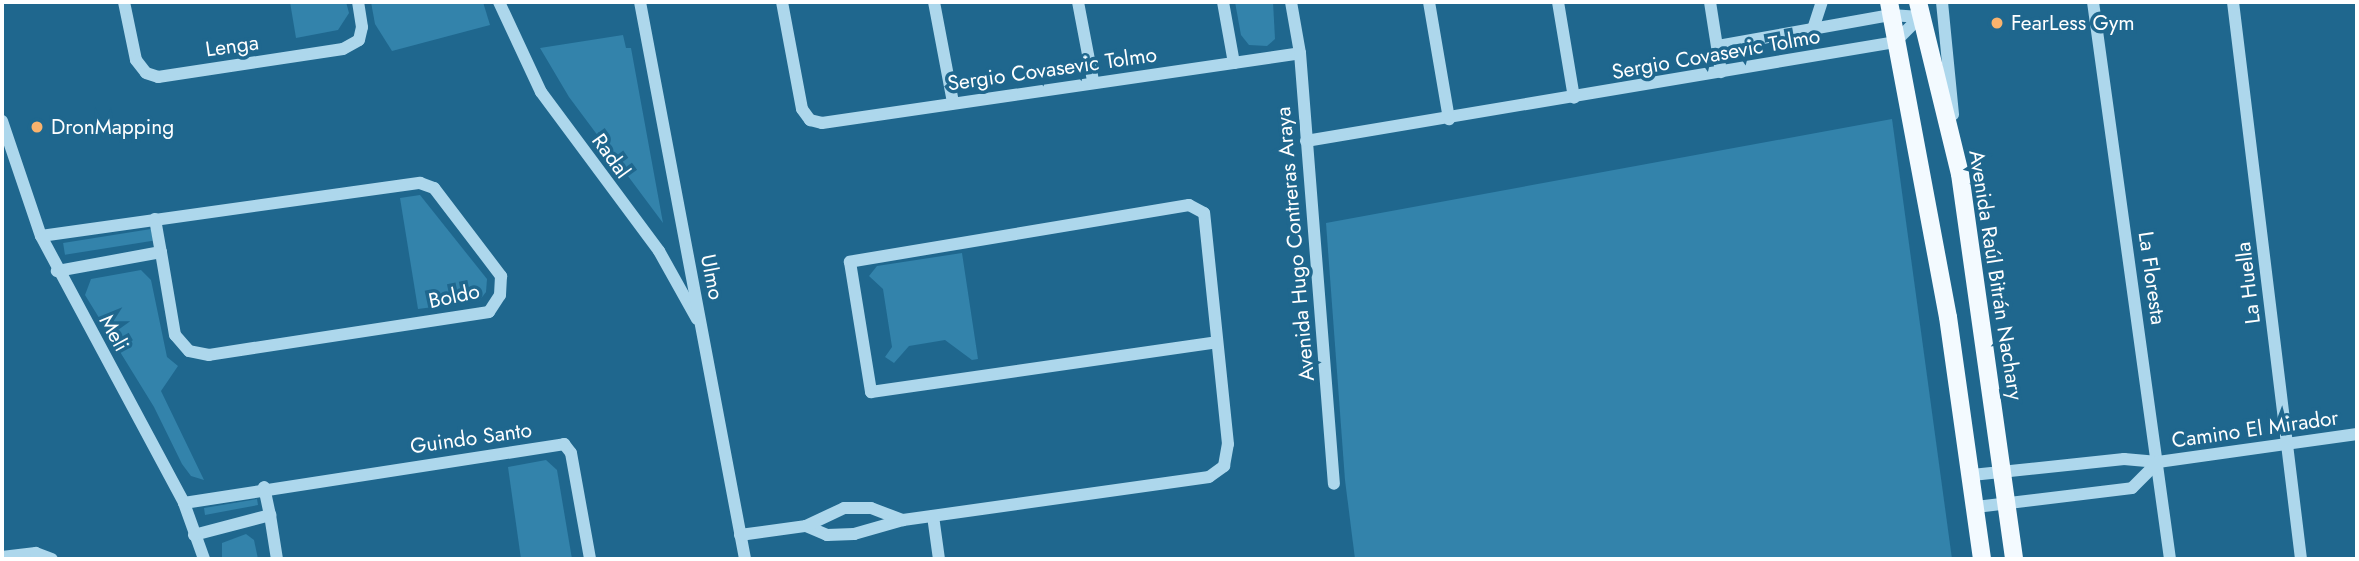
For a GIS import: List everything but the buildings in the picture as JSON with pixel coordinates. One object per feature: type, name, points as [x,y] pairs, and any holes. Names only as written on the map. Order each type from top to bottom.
[{"type":"main road","points":[[1890,8],[1922,170],[1972,475],[1982,559]]},
{"type":"main road","name":"Avenida Raúl Bitrán Nachary","points":[[1919,9],[1959,174],[2005,472],[2014,559]]},
{"type":"street","name":"Lenga","points":[[124,2],[136,60],[146,73],[158,77],[343,49],[359,40],[362,27],[358,2]]},
{"type":"street","name":"Radal","points":[[499,2],[541,92],[659,251],[702,329]]},
{"type":"street","name":"Ulmo","points":[[640,2],[745,559]]},
{"type":"street","name":"Sergio Covasevic Tolmo","points":[[782,2],[802,109],[810,120],[822,123],[1093,81],[1300,53]]},
{"type":"street","points":[[934,2],[953,103]]},
{"type":"street","points":[[1078,2],[1093,81]]},
{"type":"street","points":[[1223,2],[1234,63]]},
{"type":"street","name":"Avenida Hugo Contreras Araya","points":[[1292,2],[1300,53],[1334,484]]},
{"type":"street","points":[[1429,2],[1449,119]]},
{"type":"street","points":[[1558,2],[1574,98]]},
{"type":"street","points":[[1710,2],[1721,72]]},
{"type":"street","points":[[1813,29],[1822,2]]},
{"type":"street","points":[[1941,2],[1959,174]]},
{"type":"street","name":"La Floresta","points":[[2093,2],[2170,559]]},
{"type":"street","name":"La Huella","points":[[2233,2],[2301,559]]},
{"type":"street","name":"Sergio Covasevic Tolmo","points":[[1718,46],[1813,29],[1890,8],[1919,9]]},
{"type":"street","points":[[1895,42],[1919,9]]},
{"type":"street","name":"Sergio Covasevic Tolmo","points":[[1306,141],[1895,42]]},
{"type":"street","name":"Meli","points":[[2,121],[5,145],[57,271],[184,503],[204,559]]},
{"type":"street","name":"Boldo","points":[[41,236],[155,219],[420,183],[434,188],[500,276],[500,295],[489,312],[209,355],[189,351],[175,335],[155,219]]},
{"type":"street","points":[[806,526],[827,535],[854,534],[903,520],[1209,477],[1224,466],[1228,444],[1204,213],[1189,205],[850,262],[871,392],[1216,342]]},
{"type":"street","points":[[57,271],[161,252]]},
{"type":"street","name":"Camino El Mirador","points":[[1972,475],[2124,459],[2158,462],[2357,434]]},
{"type":"street","name":"Guindo Santo","points":[[184,503],[264,487],[564,443],[571,453],[590,559]]},
{"type":"street","name":"Camino El Mirador","points":[[1976,507],[2132,488],[2158,462]]},
{"type":"street","points":[[264,487],[277,559]]},
{"type":"street","points":[[740,535],[806,526],[844,508],[870,508],[903,520]]},
{"type":"street","points":[[194,535],[270,515]]},
{"type":"street","points":[[933,516],[939,559]]},
{"type":"street","points":[[2,557],[36,553],[52,559]]},
{"type":"shaded area","points":[[290,2],[346,2],[349,13],[338,30],[296,38]]},
{"type":"shaded area","points":[[371,2],[483,2],[490,25],[392,51],[375,24]]},
{"type":"shaded area","points":[[1235,2],[1273,2],[1275,39],[1267,46],[1249,45],[1241,35]]},
{"type":"shaded area","points":[[623,35],[626,48],[631,48],[663,223],[569,97],[540,48]]},
{"type":"shaded area","points":[[1892,119],[1952,559],[1355,559],[1345,480],[1326,223]]},
{"type":"shaded area","points":[[420,195],[487,279],[486,292],[479,301],[418,309],[400,198]]},
{"type":"shaded area","points":[[151,229],[153,241],[65,255],[63,243]]},
{"type":"shaded area","points":[[962,253],[978,359],[972,360],[945,340],[909,346],[894,363],[885,357],[892,347],[883,289],[869,276],[877,266]]},
{"type":"shaded area","points":[[141,270],[151,280],[167,357],[178,366],[161,391],[204,480],[191,476],[182,464],[154,407],[85,295],[91,279]]},
{"type":"shaded area","points":[[546,460],[557,470],[572,559],[521,559],[508,467]]},
{"type":"shaded area","points":[[257,499],[258,505],[205,515],[204,508]]},
{"type":"shaded area","points":[[246,534],[254,540],[258,559],[222,559],[222,543]]},
{"type":"place","name":"FearLess Gym","points":[[1997,23]]},
{"type":"place","name":"DronMapping","points":[[37,127]]}]
